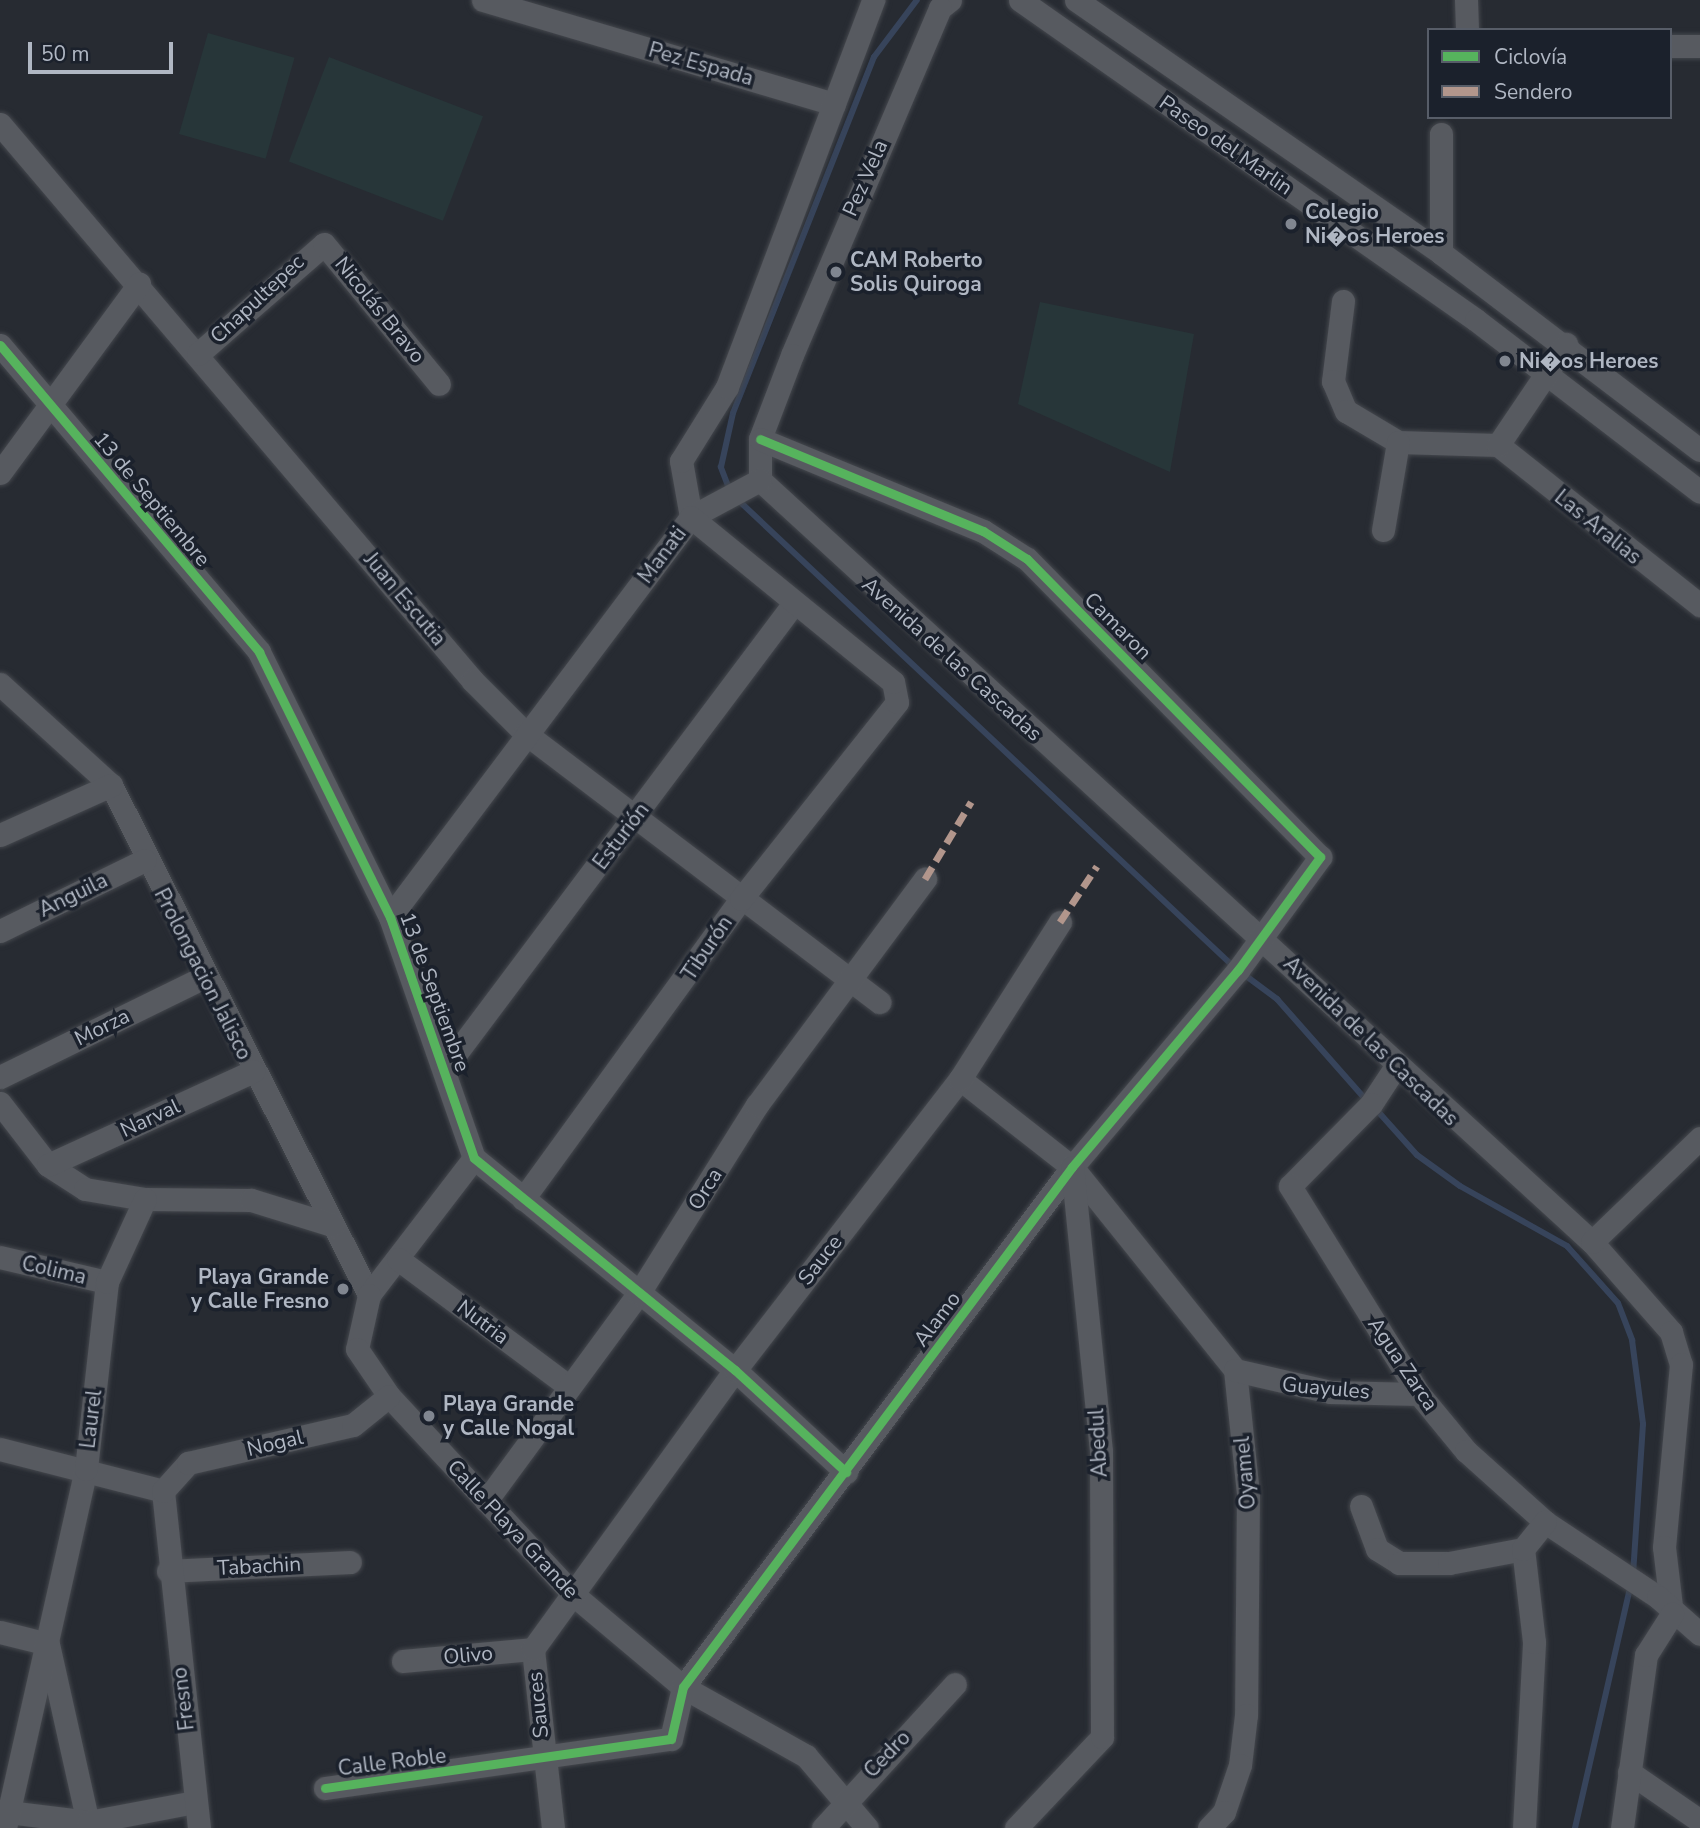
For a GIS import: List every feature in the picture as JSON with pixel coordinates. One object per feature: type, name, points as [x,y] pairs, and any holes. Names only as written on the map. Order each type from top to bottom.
[{"type":"street","name":"Pez Espada","points":[[483,0],[834,104]]},
{"type":"street","name":"Pez Vela","points":[[760,439],[845,224],[940,8],[950,0]]},
{"type":"street","name":"Paseo del Marlin","points":[[1020,0],[1546,372],[1700,492]]},
{"type":"street","name":"Paseo del Marlin","points":[[1076,0],[1441,253],[1566,344],[1700,450]]},
{"type":"street","points":[[1466,0],[1467,28]]},
{"type":"street","points":[[834,104],[871,11]]},
{"type":"street","points":[[1672,46],[1700,46]]},
{"type":"street","name":"Manati","points":[[390,916],[525,733],[691,517],[681,461],[727,387],[834,104]]},
{"type":"street","name":"Juan Escutia","points":[[0,124],[139,284],[474,681],[525,733],[634,819],[846,980],[879,1002]]},
{"type":"street","points":[[1440,134],[1441,253]]},
{"type":"street","points":[[1254,164],[1272,136]]},
{"type":"street","name":"Chapultepec","points":[[198,354],[317,245]]},
{"type":"street","name":"Nicolás Bravo","points":[[317,245],[330,248],[439,384]]},
{"type":"street","points":[[0,472],[139,284]]},
{"type":"street","points":[[1343,301],[1333,381],[1346,411],[1398,442],[1498,445],[1566,344]]},
{"type":"street","name":"13 de Septiembre","points":[[0,345],[258,652],[390,916],[445,1068],[474,1158]]},
{"type":"street","points":[[760,439],[760,480],[691,517],[794,603]]},
{"type":"street","name":"Camaron","points":[[760,439],[983,531],[1027,559],[1320,857],[1261,937]]},
{"type":"street","points":[[1383,530],[1398,442]]},
{"type":"street","name":"Las Aralias","points":[[1498,445],[1700,606]]},
{"type":"street","name":"Avenida de las Cascadas","points":[[760,480],[1261,937],[1396,1066],[1592,1242],[1671,1332],[1681,1364],[1664,1547],[1665,1605]]},
{"type":"street","name":"Tiburón","points":[[523,1199],[741,899],[897,702],[893,682],[794,603]]},
{"type":"street","name":"Esturión","points":[[445,1068],[794,603]]},
{"type":"street","name":"Prolongacion Jalisco","points":[[0,684],[111,785],[204,977],[369,1294]]},
{"type":"street","points":[[0,835],[111,785]]},
{"type":"street","name":"Anguila","points":[[0,931],[145,860]]},
{"type":"street","name":"Orca","points":[[486,1501],[567,1385],[639,1293],[757,1105],[846,980],[925,879]]},
{"type":"street","name":"Sauce","points":[[575,1596],[736,1370],[960,1079],[1060,922]]},
{"type":"street","name":"Alamo","points":[[671,1739],[684,1688],[1072,1167],[1261,937]]},
{"type":"street","name":"Morza","points":[[0,1077],[204,977]]},
{"type":"street","name":"Agua Zarca","points":[[1396,1066],[1371,1104],[1290,1186],[1419,1394],[1466,1451],[1545,1522],[1620,1570],[1700,1634]]},
{"type":"street","name":"Narval","points":[[48,1166],[253,1071]]},
{"type":"street","points":[[960,1079],[1072,1167],[1235,1370]]},
{"type":"street","points":[[0,1103],[48,1166],[85,1189],[145,1199],[251,1199],[332,1225]]},
{"type":"street","points":[[1592,1242],[1700,1138]]},
{"type":"street","points":[[474,1158],[736,1370],[846,1472]]},
{"type":"street","name":"Calle Playa Grande","points":[[474,1158],[369,1294],[357,1349],[389,1396],[575,1596],[684,1688],[806,1756],[867,1828]]},
{"type":"street","name":"Abedul","points":[[1016,1828],[1102,1737],[1101,1451],[1072,1167]]},
{"type":"street","name":"Laurel","points":[[4,1817],[48,1644],[86,1469],[107,1282],[145,1199]]},
{"type":"street","name":"Colima","points":[[0,1257],[107,1282]]},
{"type":"street","name":"Nutria","points":[[398,1259],[567,1385]]},
{"type":"street","name":"Guayules","points":[[1235,1370],[1330,1392],[1419,1394]]},
{"type":"street","name":"Oyamel","points":[[1209,1828],[1224,1812],[1240,1765],[1246,1714],[1248,1493],[1235,1370]]},
{"type":"street","name":"Nogal","points":[[163,1491],[188,1463],[354,1425],[389,1396]]},
{"type":"street","points":[[0,1449],[163,1491],[168,1571]]},
{"type":"street","points":[[1361,1506],[1377,1549],[1399,1563],[1449,1563],[1523,1549],[1545,1522]]},
{"type":"street","points":[[1523,1549],[1534,1642],[1524,1828]]},
{"type":"street","name":"Tabachin","points":[[168,1571],[350,1562]]},
{"type":"street","name":"Fresno","points":[[168,1571],[199,1828]]},
{"type":"street","name":"Sauces","points":[[553,1828],[533,1649],[575,1596]]},
{"type":"street","points":[[1622,1828],[1646,1656],[1665,1605]]},
{"type":"street","points":[[0,1632],[48,1644]]},
{"type":"street","name":"Laurel","points":[[48,1644],[89,1825]]},
{"type":"street","name":"Olivo","points":[[403,1661],[533,1649]]},
{"type":"street","name":"Cedro","points":[[823,1828],[843,1799],[955,1684]]},
{"type":"street","name":"Calle Roble","points":[[325,1788],[544,1762],[671,1739]]},
{"type":"street","points":[[1629,1772],[1700,1821]]},
{"type":"street","points":[[4,1817],[89,1825],[195,1802]]},
{"type":"shaded area","points":[[208,33],[295,58],[266,159],[179,134]]},
{"type":"shaded area","points":[[329,57],[483,116],[443,221],[289,162]]},
{"type":"shaded area","points":[[1040,302],[1194,334],[1170,472],[1018,404]]},
{"type":"waterway","points":[[730,491],[721,467],[733,413],[874,57],[917,0]]},
{"type":"waterway","points":[[737,499],[1233,966]]},
{"type":"waterway","points":[[1242,973],[1277,999],[1366,1100]]},
{"type":"waterway","points":[[1374,1107],[1417,1155],[1460,1186],[1567,1246],[1618,1303],[1632,1340],[1643,1424],[1633,1573]]},
{"type":"waterway","points":[[1575,1828],[1631,1584]]},
{"type":"marked path","points":[[925,879],[971,802]]},
{"type":"marked path","points":[[1060,922],[1097,866]]},
{"type":"cycle path","points":[[0,345],[259,652],[390,917],[474,1158],[735,1370],[846,1472]]},
{"type":"cycle path","points":[[325,1788],[671,1739],[683,1687],[1072,1167],[1238,970],[1320,857],[1027,559],[983,531],[760,439]]},
{"type":"place","name":"Colegio Ni�os Heroes","points":[[1291,224]]},
{"type":"place","name":"CAM Roberto Solis Quiroga","points":[[836,272]]},
{"type":"place","name":"Ni�os Heroes","points":[[1505,361]]},
{"type":"place","name":"Playa Grande y Calle Fresno","points":[[343,1289]]},
{"type":"place","name":"Playa Grande y Calle Nogal","points":[[429,1416]]}]
